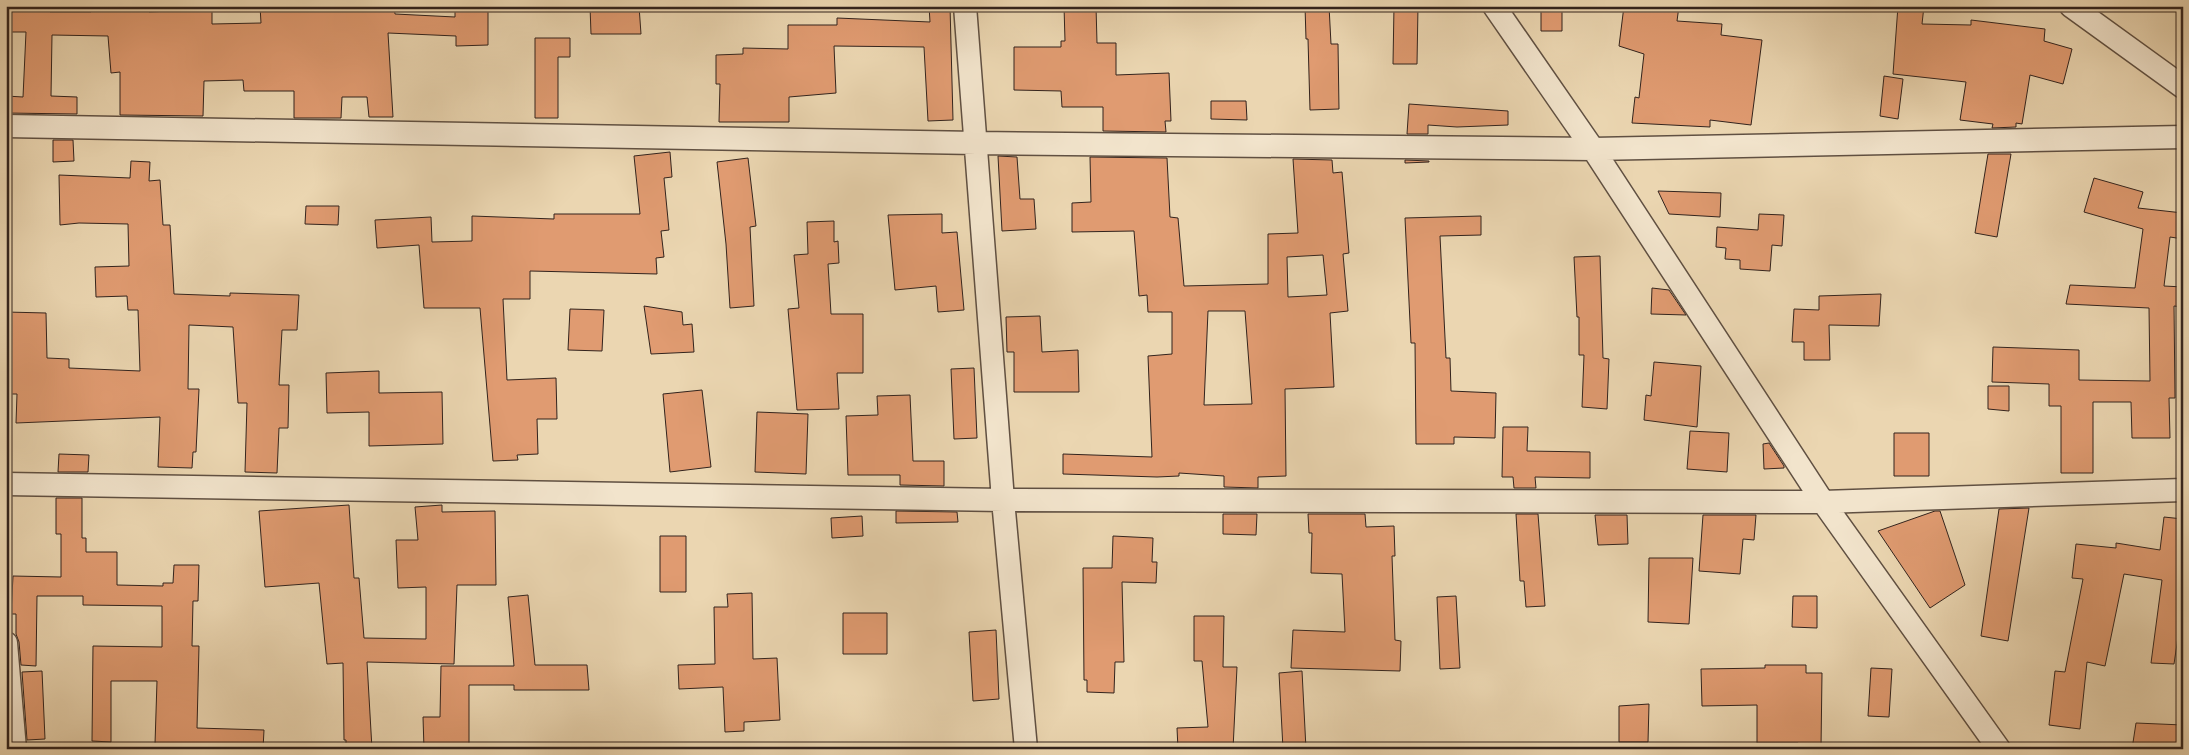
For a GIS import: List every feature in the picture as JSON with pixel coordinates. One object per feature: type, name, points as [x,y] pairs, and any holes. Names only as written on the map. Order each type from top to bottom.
[{"type":"street","points":[[965,6],[1003,500],[1026,749]]},
{"type":"street","points":[[1494,6],[1593,149],[1822,502],[1999,749]]},
{"type":"street","points":[[2071,6],[2183,87]]},
{"type":"street","points":[[6,126],[976,143],[1593,149],[2183,137]]},
{"type":"street","points":[[6,484],[1003,500],[1822,502],[2183,490]]},
{"type":"street","points":[[6,643],[16,749]]},
{"type":"building","points":[[6,6],[50,6],[50,12],[91,12],[91,6],[149,6],[149,12],[212,9],[212,24],[261,23],[260,6],[394,6],[395,14],[455,17],[455,6],[488,6],[488,45],[456,46],[456,36],[388,33],[393,117],[369,117],[367,97],[342,97],[341,118],[294,118],[294,91],[244,91],[243,80],[204,81],[203,116],[120,115],[120,72],[111,73],[108,36],[52,35],[51,96],[77,97],[77,114],[6,113],[6,96],[23,97],[26,32],[6,32]]},
{"type":"building","points":[[590,6],[639,6],[641,34],[591,34]]},
{"type":"building","points":[[929,6],[950,6],[953,120],[928,121],[924,47],[834,46],[836,93],[789,97],[789,122],[719,122],[720,84],[716,84],[716,55],[743,54],[743,48],[788,49],[788,25],[837,25],[837,18],[930,22]]},
{"type":"building","points":[[1064,6],[1096,6],[1097,43],[1116,43],[1116,75],[1169,73],[1171,121],[1165,121],[1166,132],[1103,131],[1103,107],[1062,107],[1061,91],[1014,90],[1014,47],[1061,47],[1061,41],[1065,41]]},
{"type":"building","points":[[1305,6],[1329,6],[1331,44],[1338,44],[1339,109],[1310,110]]},
{"type":"building","points":[[1394,6],[1418,6],[1417,64],[1393,64]]},
{"type":"building","points":[[1541,6],[1562,6],[1562,31],[1541,31]]},
{"type":"building","points":[[1624,6],[1679,6],[1677,21],[1722,24],[1721,35],[1762,40],[1751,125],[1710,120],[1710,127],[1632,123],[1635,97],[1639,98],[1644,54],[1619,46]]},
{"type":"building","points":[[1898,6],[1924,6],[1922,24],[1971,25],[1971,20],[2045,29],[2044,41],[2072,49],[2063,84],[2030,75],[2022,124],[2016,123],[2016,127],[1992,128],[1993,124],[1960,120],[1966,82],[1893,74]]},
{"type":"building","points":[[535,38],[570,38],[570,57],[558,57],[558,118],[535,118]]},
{"type":"building","points":[[1884,76],[1903,79],[1898,119],[1880,116]]},
{"type":"building","points":[[1211,101],[1246,101],[1247,120],[1211,119]]},
{"type":"building","points":[[1409,104],[1508,111],[1508,125],[1457,127],[1428,125],[1428,134],[1407,134]]},
{"type":"building","points":[[53,140],[73,140],[74,161],[53,162]]},
{"type":"building","points":[[670,152],[672,177],[664,178],[669,230],[661,231],[664,257],[656,258],[657,274],[530,271],[530,299],[503,299],[507,380],[556,378],[557,419],[537,419],[538,454],[517,455],[518,460],[493,461],[480,308],[424,308],[419,245],[377,248],[375,220],[431,217],[432,242],[472,241],[472,216],[554,219],[554,214],[640,214],[634,156]]},
{"type":"building","points":[[1988,154],[2011,154],[1997,237],[1975,233]]},
{"type":"building","points":[[998,156],[1017,157],[1020,199],[1034,199],[1036,229],[1002,231]]},
{"type":"building","points":[[1090,157],[1167,158],[1170,217],[1178,218],[1184,286],[1268,284],[1268,234],[1298,233],[1293,159],[1332,160],[1333,173],[1342,172],[1349,253],[1343,254],[1348,311],[1330,313],[1334,387],[1285,389],[1286,476],[1258,477],[1258,488],[1224,487],[1224,476],[1179,473],[1179,476],[1157,477],[1063,474],[1063,454],[1152,457],[1148,356],[1172,354],[1172,312],[1148,312],[1147,295],[1139,296],[1134,231],[1072,232],[1072,203],[1091,202]],"holes":[[[1323,255],[1327,295],[1288,297],[1287,257]],[[1208,311],[1245,311],[1252,404],[1204,405]]]},
{"type":"building","points":[[748,158],[756,226],[750,227],[754,306],[730,308],[726,244],[717,162]]},
{"type":"building","points":[[1405,160],[1429,161],[1429,162],[1405,163]]},
{"type":"building","points":[[131,161],[150,162],[149,181],[160,180],[163,225],[170,225],[174,294],[230,296],[230,293],[299,295],[297,330],[282,330],[279,385],[289,385],[288,428],[279,428],[277,473],[245,472],[247,403],[238,403],[233,327],[189,325],[188,389],[199,389],[196,452],[193,452],[192,468],[158,467],[160,417],[16,423],[17,394],[6,394],[6,312],[46,313],[47,358],[69,359],[69,368],[140,371],[138,310],[128,310],[127,296],[96,297],[95,267],[129,266],[128,224],[79,223],[60,225],[59,175],[130,178]]},
{"type":"building","points":[[2094,178],[2143,192],[2138,208],[2183,213],[2183,239],[2170,237],[2164,286],[2183,287],[2183,307],[2174,306],[2175,398],[2169,398],[2170,438],[2132,438],[2131,402],[2093,402],[2093,473],[2061,473],[2061,406],[2049,406],[2049,384],[1992,382],[1993,347],[2079,350],[2079,380],[2150,381],[2149,308],[2066,304],[2070,285],[2135,288],[2143,229],[2084,212]]},
{"type":"building","points":[[1658,191],[1721,193],[1720,217],[1669,214]]},
{"type":"building","points":[[306,206],[339,206],[338,225],[305,224]]},
{"type":"building","points":[[942,214],[942,233],[957,232],[964,310],[938,312],[936,286],[895,290],[888,215]]},
{"type":"building","points":[[1759,214],[1784,215],[1782,246],[1772,245],[1770,271],[1740,269],[1740,260],[1725,259],[1726,248],[1716,247],[1717,227],[1758,230]]},
{"type":"building","points":[[1481,216],[1481,235],[1440,236],[1446,358],[1450,358],[1451,391],[1496,393],[1495,438],[1454,437],[1454,444],[1416,444],[1415,343],[1411,343],[1405,218]]},
{"type":"building","points":[[834,221],[834,242],[838,241],[839,263],[828,264],[831,314],[863,314],[863,373],[837,373],[839,409],[797,410],[788,309],[799,308],[794,255],[808,254],[807,222]]},
{"type":"building","points":[[1600,256],[1603,358],[1609,359],[1607,409],[1582,407],[1584,355],[1579,355],[1579,317],[1577,317],[1574,257]]},
{"type":"building","points":[[1652,288],[1669,290],[1686,315],[1651,314]]},
{"type":"building","points":[[1881,294],[1879,326],[1829,325],[1830,360],[1804,360],[1804,342],[1792,342],[1794,309],[1819,310],[1819,296]]},
{"type":"building","points":[[644,306],[682,312],[683,325],[692,324],[694,352],[651,354]]},
{"type":"building","points":[[570,309],[604,310],[602,351],[568,350]]},
{"type":"building","points":[[1040,316],[1042,352],[1078,350],[1079,392],[1014,392],[1014,352],[1007,352],[1006,317]]},
{"type":"building","points":[[1654,362],[1701,366],[1697,427],[1644,420],[1646,395],[1651,396]]},
{"type":"building","points":[[974,368],[977,438],[954,439],[951,369]]},
{"type":"building","points":[[379,371],[379,393],[442,392],[443,444],[369,446],[369,412],[327,413],[326,373]]},
{"type":"building","points":[[1988,386],[2009,386],[2009,411],[1988,409]]},
{"type":"building","points":[[702,390],[711,467],[670,472],[663,394]]},
{"type":"building","points":[[910,395],[913,461],[944,461],[944,486],[900,485],[900,475],[848,475],[846,416],[878,415],[877,396]]},
{"type":"building","points":[[757,412],[808,414],[806,474],[755,472]]},
{"type":"building","points":[[1503,427],[1528,427],[1527,451],[1590,452],[1590,478],[1535,477],[1536,488],[1514,488],[1513,477],[1502,477]]},
{"type":"building","points":[[1690,431],[1729,433],[1727,472],[1687,469]]},
{"type":"building","points":[[1894,433],[1929,433],[1929,476],[1894,476]]},
{"type":"building","points":[[1769,443],[1784,468],[1764,469],[1763,444]]},
{"type":"building","points":[[59,454],[89,455],[88,472],[58,472]]},
{"type":"building","points":[[56,498],[82,498],[82,538],[86,538],[86,552],[117,552],[117,585],[163,586],[163,583],[173,583],[174,565],[199,565],[198,601],[193,601],[192,646],[199,646],[197,728],[264,730],[263,749],[188,749],[188,745],[155,744],[157,681],[111,681],[111,742],[92,741],[93,646],[162,647],[162,606],[83,605],[83,596],[37,596],[36,666],[21,665],[19,642],[16,634],[16,614],[11,614],[13,576],[61,577],[61,534],[56,534]]},
{"type":"building","points":[[349,505],[354,578],[359,578],[364,638],[426,639],[426,587],[398,588],[396,540],[418,540],[415,507],[442,505],[442,512],[495,511],[496,585],[457,585],[454,664],[367,662],[372,749],[346,749],[346,740],[344,740],[343,663],[327,664],[319,583],[265,587],[259,511]]},
{"type":"building","points":[[2029,508],[2008,641],[1981,636],[1999,509]]},
{"type":"building","points":[[896,511],[957,512],[958,522],[896,523]]},
{"type":"building","points":[[1935,511],[1940,511],[1965,585],[1930,608],[1878,531]]},
{"type":"building","points":[[1223,514],[1257,514],[1256,535],[1223,534]]},
{"type":"building","points":[[1308,514],[1365,514],[1366,527],[1394,526],[1395,556],[1392,556],[1395,640],[1401,641],[1400,671],[1291,668],[1293,630],[1345,632],[1342,574],[1311,573],[1312,533],[1309,533]]},
{"type":"building","points":[[1516,514],[1538,514],[1545,606],[1526,607],[1524,581],[1520,581]]},
{"type":"building","points":[[1595,515],[1627,515],[1628,544],[1598,545]]},
{"type":"building","points":[[1703,515],[1756,515],[1754,540],[1743,539],[1740,574],[1699,571]]},
{"type":"building","points":[[862,516],[863,536],[832,538],[831,518]]},
{"type":"building","points":[[2164,517],[2183,519],[2183,603],[2174,664],[2151,663],[2162,580],[2124,574],[2105,666],[2087,662],[2080,729],[2049,725],[2055,671],[2065,672],[2083,579],[2072,578],[2076,544],[2116,548],[2116,543],[2160,550]]},
{"type":"building","points":[[660,536],[686,536],[686,592],[660,592]]},
{"type":"building","points":[[1113,536],[1153,538],[1152,562],[1157,562],[1156,583],[1122,582],[1124,662],[1115,662],[1114,693],[1087,692],[1087,680],[1084,680],[1083,568],[1112,568]]},
{"type":"building","points":[[1649,558],[1693,558],[1689,624],[1648,622]]},
{"type":"building","points":[[752,593],[753,659],[777,658],[780,720],[744,722],[744,731],[725,732],[723,687],[679,689],[678,665],[715,664],[714,607],[728,607],[727,594]]},
{"type":"building","points":[[528,595],[535,665],[587,665],[589,690],[514,690],[514,685],[469,685],[469,749],[424,749],[423,717],[440,717],[441,666],[514,666],[508,597]]},
{"type":"building","points":[[1456,596],[1460,668],[1440,669],[1437,597]]},
{"type":"building","points":[[1793,596],[1817,596],[1817,628],[1792,627]]},
{"type":"building","points":[[843,613],[887,613],[887,654],[843,654]]},
{"type":"building","points":[[1194,616],[1224,616],[1223,667],[1237,667],[1233,749],[1178,749],[1177,728],[1208,727],[1202,661],[1194,661]]},
{"type":"building","points":[[996,630],[999,699],[973,701],[969,632]]},
{"type":"building","points":[[1765,665],[1806,665],[1806,673],[1822,673],[1821,748],[1798,748],[1798,743],[1757,743],[1757,705],[1702,706],[1701,669],[1765,668]]},
{"type":"building","points":[[1871,668],[1892,669],[1889,717],[1868,716]]},
{"type":"building","points":[[42,671],[45,739],[27,740],[22,672]]},
{"type":"building","points":[[1302,671],[1306,749],[1283,749],[1279,673]]},
{"type":"building","points":[[1649,704],[1648,742],[1619,742],[1619,706]]},
{"type":"building","points":[[2136,723],[2183,725],[2183,749],[2132,749]]}]
